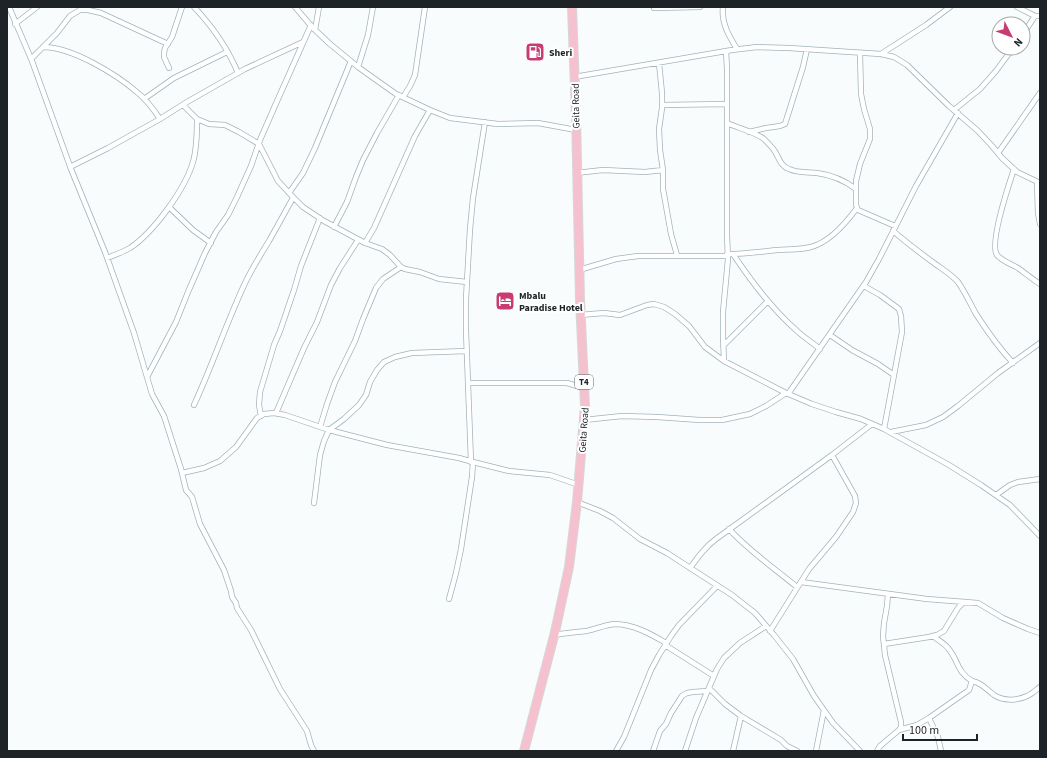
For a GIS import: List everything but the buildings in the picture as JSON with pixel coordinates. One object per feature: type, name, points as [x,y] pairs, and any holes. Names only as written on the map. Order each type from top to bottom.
[{"type":"highway","name":"Geita Road","points":[[524,751],[554,636],[569,567],[579,485],[585,406],[580,315],[572,7]]},
{"type":"street","points":[[9,7],[31,59],[70,167],[107,258],[134,333],[152,394],[164,416],[186,490],[192,497],[200,524],[224,570],[232,598],[236,603],[236,608],[251,630],[280,689],[307,731],[314,751]]},
{"type":"street","points":[[15,24],[37,7]]},
{"type":"street","points":[[169,68],[164,57],[164,53],[174,33],[182,7]]},
{"type":"street","points":[[194,7],[216,33],[233,60],[238,73]]},
{"type":"street","points":[[295,7],[315,30],[358,67],[401,96],[430,110],[450,118],[498,124],[538,123],[576,130]]},
{"type":"street","points":[[315,30],[320,7]]},
{"type":"street","points":[[358,67],[368,35],[373,7]]},
{"type":"street","points":[[334,227],[347,202],[363,160],[380,128],[401,96],[410,86],[414,75],[425,7]]},
{"type":"street","points":[[654,8],[700,7]]},
{"type":"street","points":[[723,7],[722,15],[726,31],[737,50]]},
{"type":"street","points":[[881,54],[950,7]]},
{"type":"street","points":[[1017,7],[1038,16],[1031,24]]},
{"type":"street","points":[[31,59],[57,33],[70,16],[80,10],[101,13],[168,44]]},
{"type":"street","points":[[147,377],[176,322],[194,277],[216,232],[231,209],[311,25]]},
{"type":"street","points":[[70,167],[160,119],[251,66],[303,42]]},
{"type":"street","points":[[43,47],[50,47],[68,52],[106,70],[139,93],[160,119]]},
{"type":"street","points":[[574,77],[726,51],[757,48],[806,49],[881,54],[894,57],[907,65],[978,131],[1014,169],[1039,183],[1038,213],[1040,224]]},
{"type":"street","points":[[749,132],[785,124],[804,67],[806,49]]},
{"type":"street","points":[[724,361],[723,312],[727,255],[726,51]]},
{"type":"street","points":[[144,99],[174,78],[227,52]]},
{"type":"street","points":[[860,53],[861,94],[870,129],[870,139],[860,164],[856,189],[857,208],[858,210],[894,229],[919,252],[957,280],[995,341],[1013,363]]},
{"type":"street","points":[[584,420],[622,416],[722,420],[750,414],[787,394],[830,336],[864,286],[956,112],[980,89],[1007,56]]},
{"type":"street","points":[[289,193],[303,173],[312,154],[351,61]]},
{"type":"street","points":[[659,63],[662,86],[662,105],[659,129],[663,170],[663,189],[667,216],[677,255]]},
{"type":"street","points":[[998,152],[1040,93]]},
{"type":"street","points":[[662,105],[727,104]]},
{"type":"street","points":[[183,105],[197,119],[209,124],[225,125],[259,144],[278,181],[293,198],[303,207],[334,227],[358,240],[382,249],[405,270],[420,272],[439,279],[467,282]]},
{"type":"street","points":[[365,243],[374,228],[415,136],[430,110]]},
{"type":"street","points":[[107,258],[129,248],[145,236],[162,217],[184,185],[193,162],[196,143],[197,119]]},
{"type":"street","points":[[449,599],[461,549],[472,477],[466,351],[467,282],[473,198],[485,122]]},
{"type":"street","points":[[727,123],[758,135],[774,150],[783,165],[788,169],[800,172],[830,175],[840,179],[856,189]]},
{"type":"street","points":[[1014,169],[999,222],[995,251],[1000,258],[1040,284]]},
{"type":"street","points":[[576,174],[603,170],[645,172],[663,170]]},
{"type":"street","points":[[194,405],[252,268],[293,198]]},
{"type":"street","points":[[168,207],[193,230],[211,243]]},
{"type":"street","points":[[579,270],[616,258],[638,256],[727,255],[811,247],[830,236],[850,217],[857,208]]},
{"type":"street","points":[[261,416],[259,405],[260,392],[274,345],[301,266],[320,218]]},
{"type":"street","points":[[276,413],[317,322],[331,285],[358,240]]},
{"type":"street","points":[[733,254],[748,277],[768,300],[796,330],[820,349]]},
{"type":"street","points":[[320,427],[335,382],[355,341],[376,288],[383,279],[401,267]]},
{"type":"street","points":[[864,286],[880,295],[901,312],[902,332],[884,429]]},
{"type":"street","points":[[723,346],[768,300]]},
{"type":"street","points":[[580,315],[620,315],[647,305],[654,304],[664,307],[689,326],[704,347],[724,361],[787,394],[812,404],[860,419],[891,432],[949,465],[996,495],[1010,505],[1040,536]]},
{"type":"street","points":[[830,336],[894,375]]},
{"type":"street","points":[[891,432],[926,425],[943,417],[998,373],[1040,343]]},
{"type":"street","points":[[314,503],[320,455],[329,430],[359,406],[366,395],[376,370],[384,362],[395,357],[412,353],[466,351]]},
{"type":"street","points":[[468,383],[567,383],[584,388]]},
{"type":"street","points":[[182,473],[204,468],[220,461],[236,448],[257,418],[264,414],[276,413],[329,430],[387,445],[459,458],[509,471],[550,475],[579,485]]},
{"type":"street","points":[[690,568],[698,555],[707,546],[872,424]]},
{"type":"street","points":[[770,631],[809,569],[847,522],[853,512],[856,503],[855,496],[832,455]]},
{"type":"street","points":[[996,495],[1010,485],[1018,482],[1040,479]]},
{"type":"street","points":[[577,502],[613,518],[640,538],[667,553],[732,595],[755,613],[793,659],[814,696],[833,723],[860,751]]},
{"type":"street","points":[[730,529],[755,554],[797,587]]},
{"type":"street","points":[[801,582],[927,599],[978,604],[1003,618],[1040,633]]},
{"type":"street","points":[[616,751],[624,737],[651,670],[666,644],[679,625],[717,586]]},
{"type":"street","points":[[888,594],[884,623],[884,644],[885,655],[901,722],[901,727],[899,730]]},
{"type":"street","points":[[884,644],[933,636],[944,631],[958,608],[964,602]]},
{"type":"street","points":[[554,636],[570,632],[586,631],[614,624],[625,626],[643,631],[666,644],[714,676]]},
{"type":"street","points":[[685,751],[696,718],[714,676],[724,658],[740,643],[766,626]]},
{"type":"street","points":[[933,636],[949,649],[964,676],[981,684],[1000,698],[1007,700],[1026,697],[1040,687]]},
{"type":"street","points":[[877,751],[883,743],[899,730],[917,725],[969,690],[972,681]]},
{"type":"street","points":[[653,751],[660,731],[666,724],[682,696],[687,693],[708,690],[741,716],[797,751]]},
{"type":"street","points":[[816,751],[824,710]]},
{"type":"street","points":[[733,751],[741,716]]},
{"type":"street","points":[[929,718],[938,737],[941,751]]},
{"type":"place","name":"Sheri","points":[[535,52]]},
{"type":"place","name":"Mbalu Paradise Hotel","points":[[505,301]]}]
